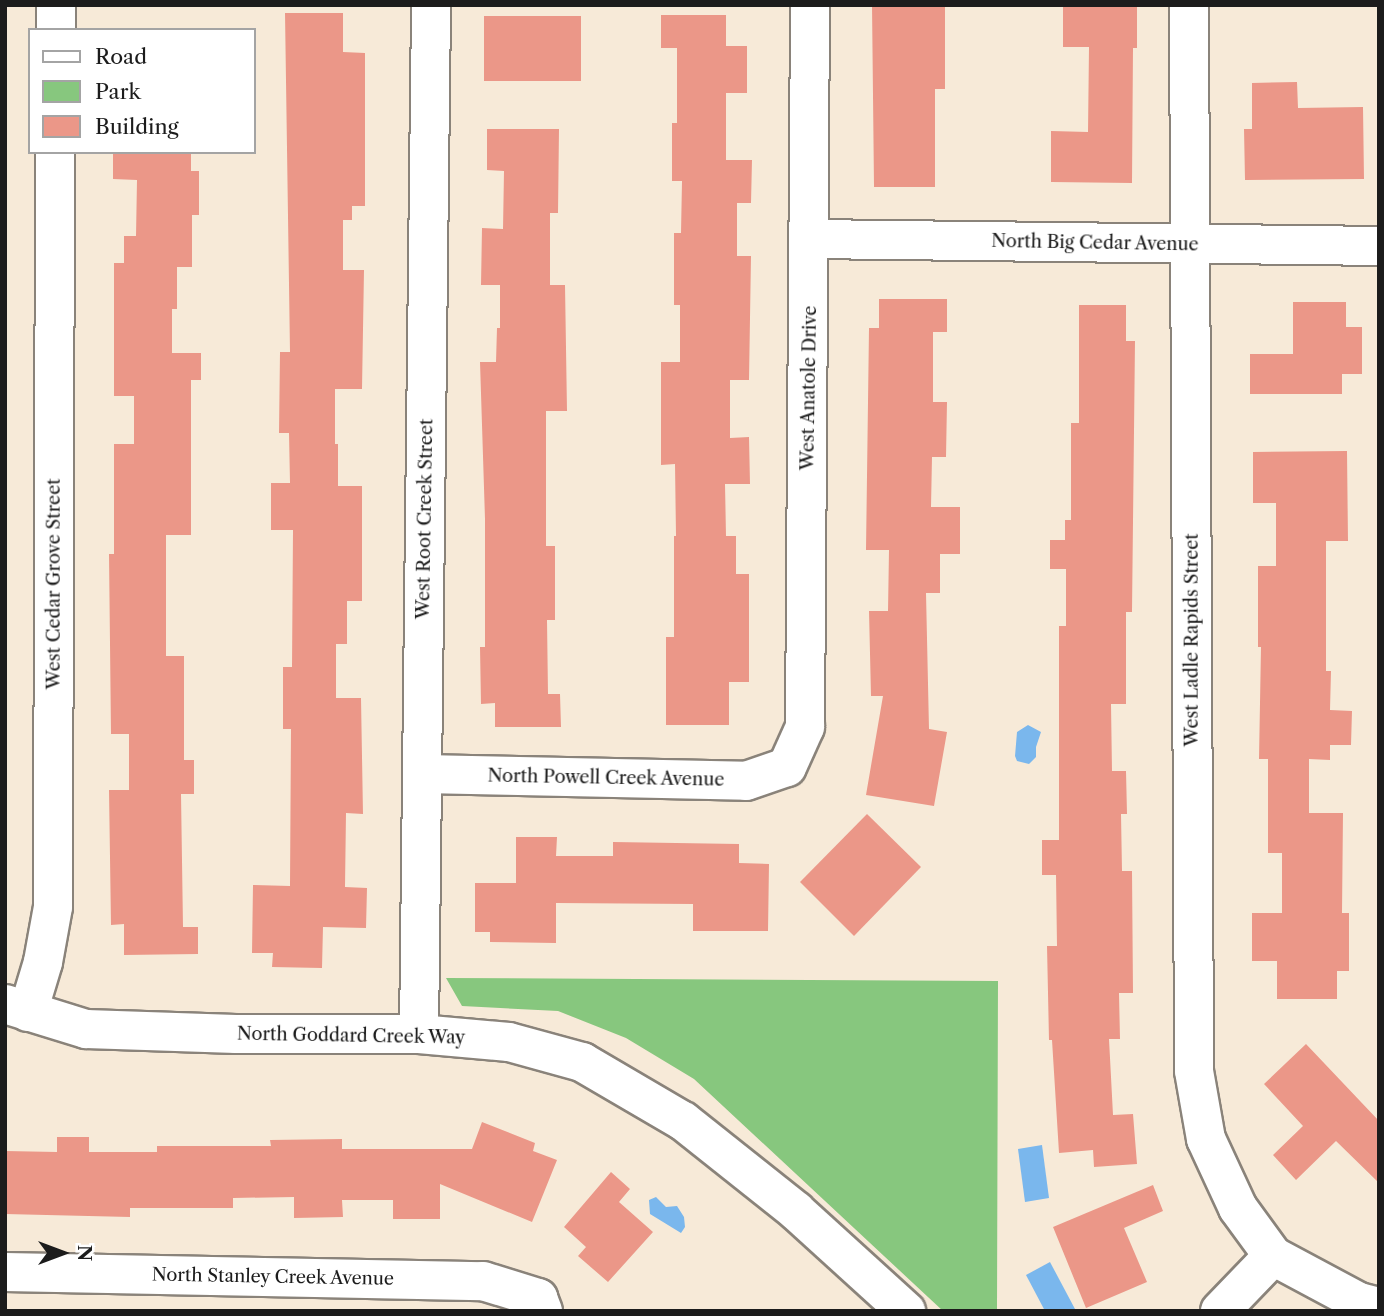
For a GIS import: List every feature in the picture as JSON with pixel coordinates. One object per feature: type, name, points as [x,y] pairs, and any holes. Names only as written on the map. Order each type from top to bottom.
[{"type":"street","points":[[55,28],[56,5]]},
{"type":"street","name":"West Root Creek Street","points":[[419,1034],[431,5]]},
{"type":"street","name":"West Anatole Drive","points":[[787,767],[805,727],[810,5]]},
{"type":"street","name":"West Ladle Rapids Street","points":[[1189,5],[1194,1071],[1206,1139],[1238,1208],[1273,1256]]},
{"type":"street","name":"West Cedar Grove Street","points":[[16,1008],[43,962],[53,906],[55,154]]},
{"type":"street","name":"North Big Cedar Avenue","points":[[810,239],[1379,246]]},
{"type":"street","name":"North Powell Creek Avenue","points":[[423,774],[746,781],[787,767]]},
{"type":"street","name":"North Goddard Creek Way","points":[[16,1008],[86,1029],[236,1034],[419,1034],[509,1042],[582,1062],[683,1121],[796,1211],[906,1311]]},
{"type":"street","points":[[1220,1311],[1273,1256],[1359,1302],[1379,1307]]},
{"type":"street","name":"North Stanley Creek Avenue","points":[[5,1272],[483,1281],[540,1305]]},
{"type":"green space","points":[[446,978],[998,981],[997,1311],[943,1311],[694,1079],[626,1038],[558,1011],[462,1006]]},
{"type":"water","points":[[1028,725],[1041,732],[1036,757],[1029,764],[1017,761],[1015,756],[1017,732]]},
{"type":"water","points":[[1042,1145],[1049,1198],[1025,1202],[1018,1149]]},
{"type":"water","points":[[656,1197],[666,1207],[677,1206],[684,1217],[685,1227],[681,1233],[650,1214],[649,1200]]},
{"type":"water","points":[[1050,1262],[1075,1309],[1072,1311],[1045,1311],[1026,1275]]},
{"type":"building","points":[[872,5],[945,5],[945,89],[935,89],[935,187],[874,187]]},
{"type":"building","points":[[1063,5],[1137,5],[1137,48],[1133,48],[1132,183],[1051,182],[1051,131],[1088,132],[1089,47],[1063,47]]},
{"type":"building","points":[[285,13],[343,13],[343,52],[365,53],[365,206],[352,206],[352,220],[343,220],[343,270],[364,270],[362,389],[335,389],[335,444],[338,444],[338,486],[362,486],[362,601],[347,601],[347,644],[336,644],[336,698],[361,698],[363,814],[346,813],[345,887],[367,888],[366,928],[323,927],[322,968],[272,967],[273,953],[252,953],[253,885],[290,886],[291,729],[283,729],[283,667],[292,667],[293,530],[271,530],[271,483],[290,483],[289,433],[279,433],[280,352],[290,352]]},
{"type":"building","points":[[661,15],[726,15],[726,46],[747,46],[747,93],[726,93],[726,160],[752,160],[751,203],[737,203],[737,256],[751,256],[749,380],[730,380],[730,438],[749,437],[750,484],[725,484],[726,536],[736,536],[736,574],[749,574],[749,682],[729,682],[729,725],[666,725],[666,637],[674,637],[676,536],[675,464],[661,465],[661,362],[680,362],[680,305],[674,305],[674,233],[681,233],[682,181],[672,181],[672,123],[677,123],[677,48],[661,48]]},
{"type":"building","points":[[484,16],[581,16],[581,81],[484,81]]},
{"type":"building","points":[[1297,82],[1298,108],[1363,107],[1364,179],[1245,180],[1244,129],[1252,129],[1252,83]]},
{"type":"building","points":[[487,129],[559,129],[558,213],[550,213],[550,285],[565,285],[567,411],[546,411],[546,546],[555,546],[555,620],[547,620],[548,694],[560,694],[561,727],[495,727],[495,703],[481,704],[480,647],[485,647],[485,519],[480,362],[496,362],[497,328],[500,328],[500,285],[481,285],[482,228],[503,229],[504,171],[487,170]]},
{"type":"building","points":[[113,154],[191,154],[191,171],[199,171],[199,215],[192,215],[192,267],[177,267],[177,309],[172,309],[172,353],[201,353],[201,380],[191,380],[191,535],[166,535],[166,656],[184,656],[184,760],[194,760],[194,794],[181,794],[183,927],[198,927],[198,954],[124,955],[124,924],[111,925],[109,790],[129,790],[129,734],[111,734],[109,554],[114,554],[114,444],[134,444],[134,396],[114,396],[114,263],[124,263],[124,236],[136,236],[137,180],[113,179]]},
{"type":"building","points":[[879,299],[947,299],[947,332],[933,332],[933,402],[947,402],[946,457],[932,457],[931,507],[960,507],[960,554],[940,554],[940,593],[926,593],[929,729],[947,732],[934,806],[866,795],[883,696],[871,696],[869,611],[888,611],[889,550],[866,550],[869,328],[879,328]]},
{"type":"building","points":[[1293,302],[1346,302],[1346,327],[1362,327],[1362,374],[1342,374],[1342,394],[1250,394],[1250,354],[1293,354]]},
{"type":"building","points":[[1079,305],[1126,305],[1126,341],[1135,341],[1132,612],[1126,612],[1126,704],[1111,704],[1112,771],[1126,771],[1127,814],[1121,814],[1122,871],[1132,871],[1133,993],[1119,993],[1120,1039],[1109,1039],[1113,1115],[1133,1114],[1137,1164],[1094,1167],[1093,1150],[1059,1153],[1052,1040],[1049,1040],[1047,946],[1057,946],[1056,875],[1042,875],[1042,840],[1059,840],[1059,626],[1066,626],[1066,569],[1050,569],[1050,540],[1065,540],[1065,520],[1071,520],[1071,423],[1079,423]]},
{"type":"building","points":[[1347,451],[1348,541],[1326,541],[1326,671],[1331,671],[1330,710],[1352,711],[1351,745],[1330,745],[1330,760],[1309,759],[1309,813],[1343,813],[1342,913],[1349,913],[1349,971],[1337,971],[1337,999],[1277,999],[1277,961],[1252,961],[1252,913],[1282,913],[1282,853],[1268,853],[1268,759],[1259,759],[1261,647],[1258,647],[1258,566],[1276,566],[1276,503],[1253,503],[1253,452]]},
{"type":"building","points":[[867,814],[921,867],[854,936],[800,882]]},
{"type":"building","points":[[516,837],[557,837],[556,856],[613,856],[613,842],[739,844],[739,863],[769,864],[768,931],[693,931],[693,904],[556,903],[556,943],[490,942],[490,932],[475,932],[475,883],[516,883]]},
{"type":"building","points":[[1306,1044],[1379,1121],[1379,1183],[1336,1141],[1296,1180],[1273,1155],[1303,1126],[1264,1084]]},
{"type":"building","points":[[482,1122],[535,1143],[533,1151],[557,1160],[532,1222],[440,1184],[440,1219],[393,1219],[393,1200],[342,1200],[343,1217],[294,1218],[294,1197],[233,1198],[233,1208],[130,1208],[130,1217],[5,1214],[5,1151],[57,1152],[57,1137],[89,1137],[89,1152],[157,1152],[157,1146],[271,1146],[270,1140],[342,1139],[342,1149],[472,1149]]},
{"type":"building","points":[[611,1172],[630,1189],[619,1202],[653,1232],[608,1282],[578,1256],[586,1247],[564,1227]]},
{"type":"building","points":[[1153,1185],[1163,1211],[1124,1228],[1147,1282],[1086,1308],[1053,1227]]}]
